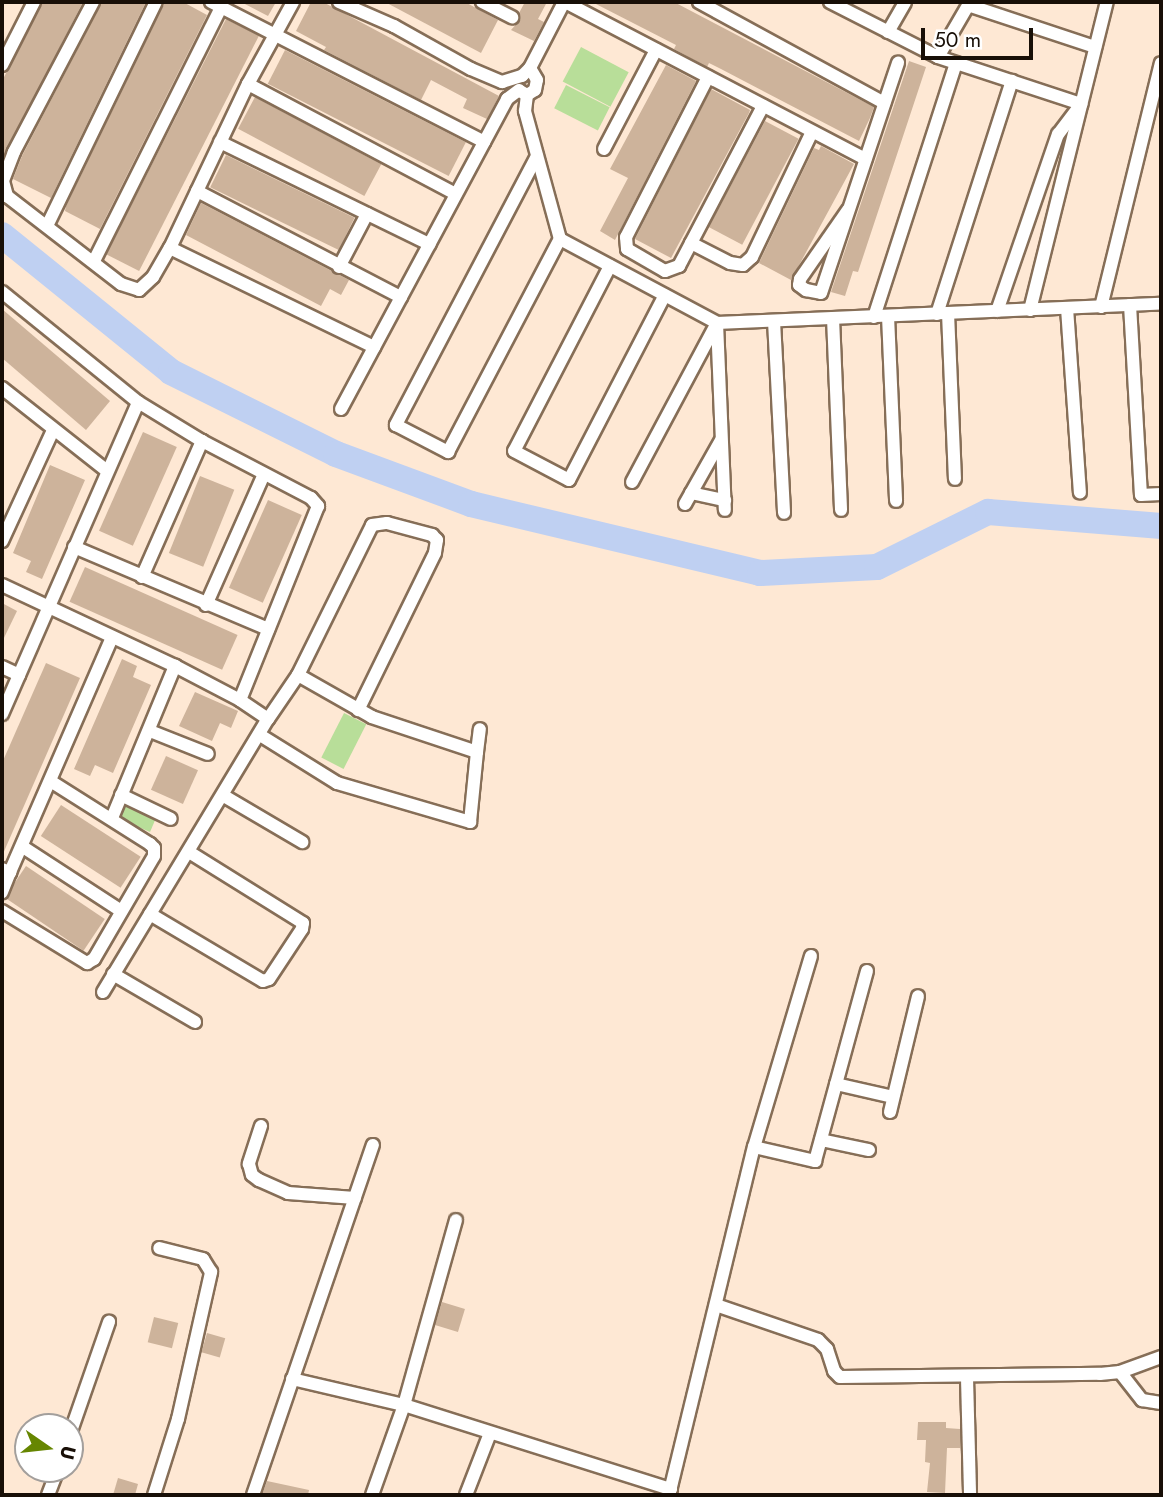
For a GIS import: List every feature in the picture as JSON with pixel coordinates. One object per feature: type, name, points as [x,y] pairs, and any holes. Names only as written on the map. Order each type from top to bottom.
[{"type":"street","points":[[2,65],[34,2]]},
{"type":"street","points":[[93,2],[14,152],[2,181],[7,196],[121,284],[139,290],[153,277],[170,248],[248,84],[293,2]]},
{"type":"street","points":[[47,226],[156,2]]},
{"type":"street","points":[[339,2],[394,26],[494,81],[535,90],[537,80],[530,68]]},
{"type":"street","points":[[537,156],[396,425],[448,452],[560,239],[519,88],[522,76],[530,68],[565,2],[865,159]]},
{"type":"street","points":[[699,2],[884,103]]},
{"type":"street","points":[[888,32],[905,2]]},
{"type":"street","points":[[1030,310],[1107,2]]},
{"type":"street","points":[[835,3],[938,57],[1081,104]]},
{"type":"street","points":[[938,57],[969,3],[1096,47]]},
{"type":"street","points":[[94,261],[216,4],[484,142]]},
{"type":"street","points":[[490,4],[512,17]]},
{"type":"street","points":[[604,149],[656,50]]},
{"type":"street","points":[[848,210],[800,279],[799,285],[806,290],[821,293],[898,63]]},
{"type":"street","points":[[874,317],[956,63]]},
{"type":"street","points":[[1101,307],[1161,63]]},
{"type":"street","points":[[708,77],[625,242],[627,248],[671,271],[679,266],[764,106]]},
{"type":"street","points":[[956,479],[943,314],[1012,81]]},
{"type":"street","points":[[248,84],[456,194]]},
{"type":"street","points":[[341,409],[507,99],[519,88]]},
{"type":"street","points":[[997,311],[1058,134],[1081,104]]},
{"type":"street","points":[[691,243],[730,263],[743,265],[752,257],[812,132]]},
{"type":"street","points":[[220,142],[429,244]]},
{"type":"street","points":[[197,191],[401,297]]},
{"type":"street","points":[[339,267],[367,214]]},
{"type":"street","points":[[560,239],[717,323],[1161,304]]},
{"type":"street","points":[[170,248],[374,347]]},
{"type":"street","points":[[610,266],[514,451],[569,480],[665,295]]},
{"type":"street","points":[[2,292],[138,402],[202,441],[311,498],[318,506],[240,700]]},
{"type":"street","points":[[1130,306],[1140,495],[1161,494]]},
{"type":"street","points":[[1068,308],[1080,493]]},
{"type":"street","points":[[888,316],[896,501]]},
{"type":"street","points":[[832,318],[841,510]]},
{"type":"street","points":[[774,321],[784,513]]},
{"type":"street","points":[[717,323],[725,505],[688,498],[722,437]]},
{"type":"street","points":[[632,482],[717,323]]},
{"type":"street","points":[[2,388],[107,471]]},
{"type":"street","points":[[2,714],[138,402]]},
{"type":"street","points":[[2,541],[52,430]]},
{"type":"street","points":[[142,577],[202,441]]},
{"type":"street","points":[[206,606],[264,474]]},
{"type":"street","points":[[103,992],[298,674],[367,530],[382,523],[432,535],[438,540],[435,553],[359,709]]},
{"type":"street","points":[[74,547],[206,606],[268,629]]},
{"type":"street","points":[[2,585],[175,666],[240,700],[268,719]]},
{"type":"street","points":[[2,892],[6,870],[23,847],[112,637]]},
{"type":"street","points":[[112,818],[175,666]]},
{"type":"street","points":[[2,667],[19,675]]},
{"type":"street","points":[[298,674],[372,717],[477,752]]},
{"type":"street","points":[[260,735],[337,783],[470,822],[480,729]]},
{"type":"street","points":[[150,731],[208,754]]},
{"type":"street","points":[[2,911],[87,963],[94,959],[154,856],[154,848],[112,818],[52,782]]},
{"type":"street","points":[[121,795],[171,819]]},
{"type":"street","points":[[224,796],[302,842]]},
{"type":"street","points":[[23,847],[121,911]]},
{"type":"street","points":[[150,914],[263,981],[269,979],[302,929],[303,923],[189,852]]},
{"type":"street","points":[[292,1379],[404,1405],[670,1492],[754,1147],[811,956]]},
{"type":"street","points":[[754,1147],[816,1161],[867,971]]},
{"type":"street","points":[[113,974],[195,1022]]},
{"type":"street","points":[[890,1112],[918,996]]},
{"type":"street","points":[[836,1084],[893,1097]]},
{"type":"street","points":[[261,1126],[249,1164],[252,1175],[258,1180],[288,1193],[355,1198]]},
{"type":"street","points":[[821,1140],[869,1150]]},
{"type":"street","points":[[253,1495],[373,1145]]},
{"type":"street","points":[[372,1495],[404,1405],[456,1220]]},
{"type":"street","points":[[154,1495],[178,1419],[211,1272],[203,1259],[159,1248]]},
{"type":"street","points":[[716,1305],[818,1340],[827,1349],[834,1371],[841,1377],[967,1378],[1120,1372],[1161,1356]]},
{"type":"street","points":[[77,1413],[109,1322]]},
{"type":"street","points":[[1120,1372],[1142,1400],[1161,1403]]},
{"type":"street","points":[[967,1378],[970,1495]]},
{"type":"street","points":[[466,1495],[490,1433]]},
{"type":"green space","points":[[581,47],[629,72],[610,107],[563,81]]},
{"type":"green space","points":[[566,85],[610,107],[598,130],[554,108]]},
{"type":"green space","points":[[344,713],[366,724],[344,769],[321,758]]},
{"type":"green space","points":[[125,804],[156,817],[150,832],[119,819]]},
{"type":"building","points":[[43,2],[83,2],[2,160],[2,81]]},
{"type":"building","points":[[102,2],[146,2],[51,198],[13,179],[22,156]]},
{"type":"building","points":[[165,2],[183,2],[207,15],[100,229],[65,211],[66,206]]},
{"type":"building","points":[[241,2],[276,2],[268,16]]},
{"type":"building","points":[[311,2],[323,2],[499,96],[487,119],[463,108],[467,99],[431,80],[421,100],[324,50],[326,47],[296,31]]},
{"type":"building","points":[[385,2],[465,2],[498,20],[481,53]]},
{"type":"building","points":[[525,2],[547,2],[538,19],[544,22],[534,41],[511,30],[520,20],[519,13]]},
{"type":"building","points":[[592,2],[674,2],[874,107],[870,118],[859,141],[709,63],[707,67],[674,49],[676,45]]},
{"type":"building","points":[[226,19],[259,36],[139,271],[106,254]]},
{"type":"building","points":[[285,50],[466,142],[449,176],[268,84]]},
{"type":"building","points":[[909,61],[926,67],[858,272],[853,271],[845,296],[831,292]]},
{"type":"building","points":[[666,65],[696,81],[615,240],[600,231],[628,178],[610,169]]},
{"type":"building","points":[[711,89],[750,110],[671,258],[635,239]]},
{"type":"building","points":[[255,97],[381,164],[364,196],[238,129]]},
{"type":"building","points":[[765,121],[799,139],[742,245],[709,227]]},
{"type":"building","points":[[821,146],[854,164],[791,280],[759,263],[814,148],[819,150]]},
{"type":"building","points":[[226,155],[355,218],[339,250],[210,187]]},
{"type":"building","points":[[201,203],[349,280],[341,295],[330,289],[321,306],[186,235]]},
{"type":"building","points":[[2,309],[110,401],[86,430],[2,358]]},
{"type":"building","points":[[143,432],[177,447],[133,546],[99,531]]},
{"type":"building","points":[[50,465],[85,480],[42,579],[26,572],[31,561],[13,553]]},
{"type":"building","points":[[200,476],[234,490],[203,567],[169,553]]},
{"type":"building","points":[[268,500],[302,515],[263,603],[229,588]]},
{"type":"building","points":[[85,567],[238,635],[222,670],[70,602]]},
{"type":"building","points":[[2,603],[17,611],[2,642]]},
{"type":"building","points":[[122,659],[137,666],[133,677],[151,685],[113,773],[95,765],[90,776],[74,769]]},
{"type":"building","points":[[46,663],[80,678],[2,856],[2,763]]},
{"type":"building","points":[[195,692],[238,711],[231,728],[220,723],[212,741],[179,726]]},
{"type":"building","points":[[166,756],[198,770],[183,804],[151,790]]},
{"type":"building","points":[[61,805],[141,857],[121,888],[41,836]]},
{"type":"building","points":[[26,866],[105,919],[84,951],[5,898]]},
{"type":"building","points":[[442,1302],[465,1309],[458,1332],[435,1325]]},
{"type":"building","points":[[154,1317],[178,1323],[172,1348],[148,1342]]},
{"type":"building","points":[[207,1333],[225,1338],[220,1357],[201,1352]]},
{"type":"building","points":[[918,1422],[946,1422],[946,1428],[960,1429],[960,1448],[947,1448],[945,1493],[927,1492],[930,1463],[925,1462],[926,1440],[917,1440]]},
{"type":"building","points":[[118,1478],[138,1484],[135,1495],[113,1495]]},
{"type":"building","points":[[267,1481],[309,1490],[308,1495],[262,1495]]},
{"type":"waterway","points":[[2,235],[171,372],[336,454],[471,504],[760,573],[877,567],[988,512],[1161,526]]}]
